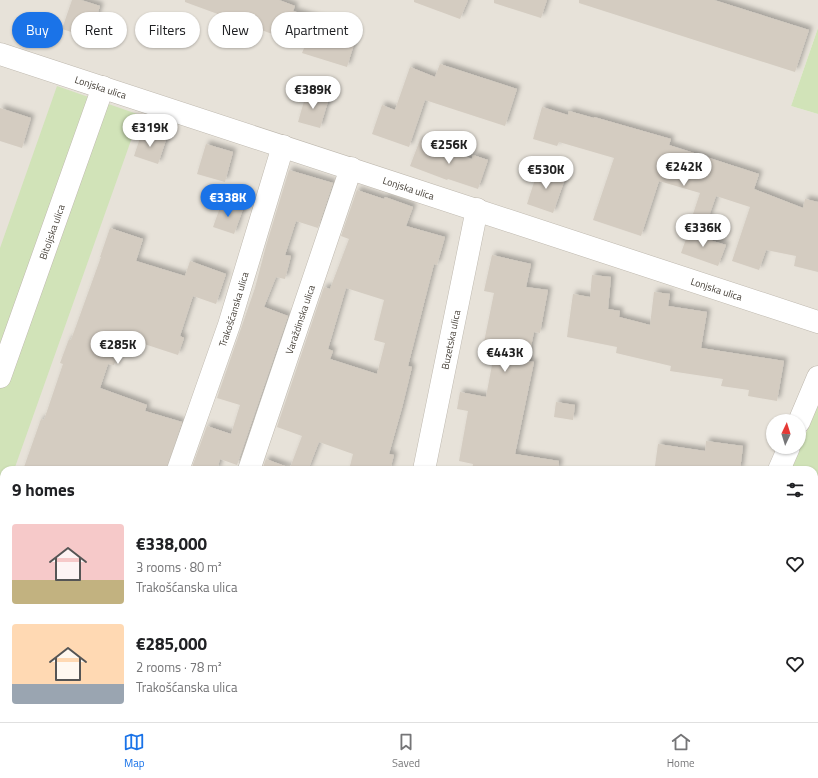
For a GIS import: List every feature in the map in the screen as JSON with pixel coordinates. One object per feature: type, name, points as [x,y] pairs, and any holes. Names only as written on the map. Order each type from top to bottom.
[{"type":"street","name":"Lonjska ulica","points":[[0,54],[477,209],[818,322]]},
{"type":"street","name":"Bitoljska ulica","points":[[0,377],[103,87]]},
{"type":"street","name":"Trakošćanska ulica","points":[[179,466],[228,326],[283,146]]},
{"type":"street","name":"Varaždinska ulica","points":[[250,466],[351,168]]},
{"type":"street","name":"Buzetska ulica","points":[[425,466],[477,209]]},
{"type":"street","points":[[802,414],[818,377]]},
{"type":"street","points":[[781,466],[786,454]]},
{"type":"shaded area","points":[[0,0],[818,0],[818,28],[791,106],[818,114],[818,405],[806,433],[806,414],[766,414],[766,454],[797,454],[792,466],[0,466]]},
{"type":"green space","points":[[818,28],[818,114],[791,106]]},
{"type":"green space","points":[[57,86],[140,115],[15,466],[0,466],[0,248]]},
{"type":"green space","points":[[818,405],[818,466],[792,466],[797,454],[806,454],[806,433]]},
{"type":"building","points":[[72,0],[81,0],[100,6],[98,12],[71,12],[71,32],[63,29]]},
{"type":"building","points":[[185,0],[279,0],[295,6],[293,11],[296,12],[271,12],[271,34],[263,31],[263,12],[212,12],[185,2]]},
{"type":"building","points":[[414,0],[468,0],[460,19],[414,2]]},
{"type":"building","points":[[494,0],[547,0],[541,18],[494,3]]},
{"type":"building","points":[[579,0],[714,0],[809,30],[795,72],[579,3]]},
{"type":"building","points":[[304,48],[353,48],[347,67],[302,53]]},
{"type":"building","points":[[440,64],[517,89],[505,126],[425,100],[409,147],[372,134],[382,105],[395,110],[410,67],[435,77]]},
{"type":"building","points":[[307,91],[329,98],[320,128],[298,122]]},
{"type":"building","points":[[542,107],[568,115],[569,111],[594,117],[671,139],[669,145],[759,174],[754,189],[803,208],[805,199],[818,202],[818,272],[794,266],[796,256],[766,250],[759,270],[732,261],[750,207],[716,196],[707,222],[692,217],[700,193],[659,181],[641,236],[593,220],[614,158],[559,142],[557,146],[533,139]]},
{"type":"building","points":[[0,108],[31,118],[22,148],[0,141]]},
{"type":"building","points":[[142,132],[166,140],[158,164],[134,156]]},
{"type":"building","points":[[420,140],[472,159],[473,155],[488,160],[478,189],[448,179],[447,180],[410,166]]},
{"type":"building","points":[[206,144],[233,152],[225,182],[197,174]]},
{"type":"building","points":[[539,167],[566,176],[553,213],[527,204]]},
{"type":"building","points":[[289,170],[333,183],[318,228],[296,221],[285,255],[291,256],[285,279],[276,277],[264,307],[288,316],[237,465],[220,459],[218,466],[192,466],[207,426],[231,434],[240,405],[217,398],[255,288]]},
{"type":"building","points":[[357,190],[384,199],[385,197],[413,207],[406,226],[445,237],[437,265],[434,264],[408,366],[412,367],[389,454],[394,455],[391,466],[350,466],[353,454],[319,442],[310,466],[291,466],[302,436],[277,427],[324,287],[330,289],[349,239],[341,236]],"holes":[[[346,288],[384,300],[374,340],[385,343],[377,374],[330,359],[333,351],[328,349]]]},
{"type":"building","points":[[222,202],[243,209],[234,234],[213,227]]},
{"type":"building","points":[[110,228],[143,239],[136,261],[185,276],[190,261],[226,274],[216,304],[193,296],[180,336],[184,338],[178,355],[132,340],[126,356],[118,354],[114,365],[108,364],[100,388],[147,405],[145,411],[182,422],[167,466],[24,466],[41,419],[44,420],[63,364],[60,363],[69,339],[71,340]]},
{"type":"building","points":[[690,228],[708,234],[706,239],[726,245],[718,266],[681,253]]},
{"type":"building","points":[[492,255],[531,264],[526,287],[548,290],[540,333],[534,332],[528,361],[534,362],[515,454],[559,461],[558,466],[473,466],[473,464],[459,461],[468,411],[457,409],[460,392],[486,397],[495,349],[483,347],[494,293],[484,291]]},
{"type":"building","points":[[592,275],[611,277],[608,309],[620,311],[619,317],[650,325],[654,292],[670,294],[668,306],[707,312],[701,348],[784,361],[777,401],[748,396],[749,390],[721,386],[723,379],[670,371],[671,366],[616,353],[617,347],[567,337],[573,294],[590,297]]},
{"type":"building","points":[[556,402],[575,405],[573,420],[554,417]]},
{"type":"building","points":[[706,441],[743,446],[740,466],[655,466],[658,444],[705,451]]},
{"type":"building","points":[[266,459],[285,466],[263,466]]}]
